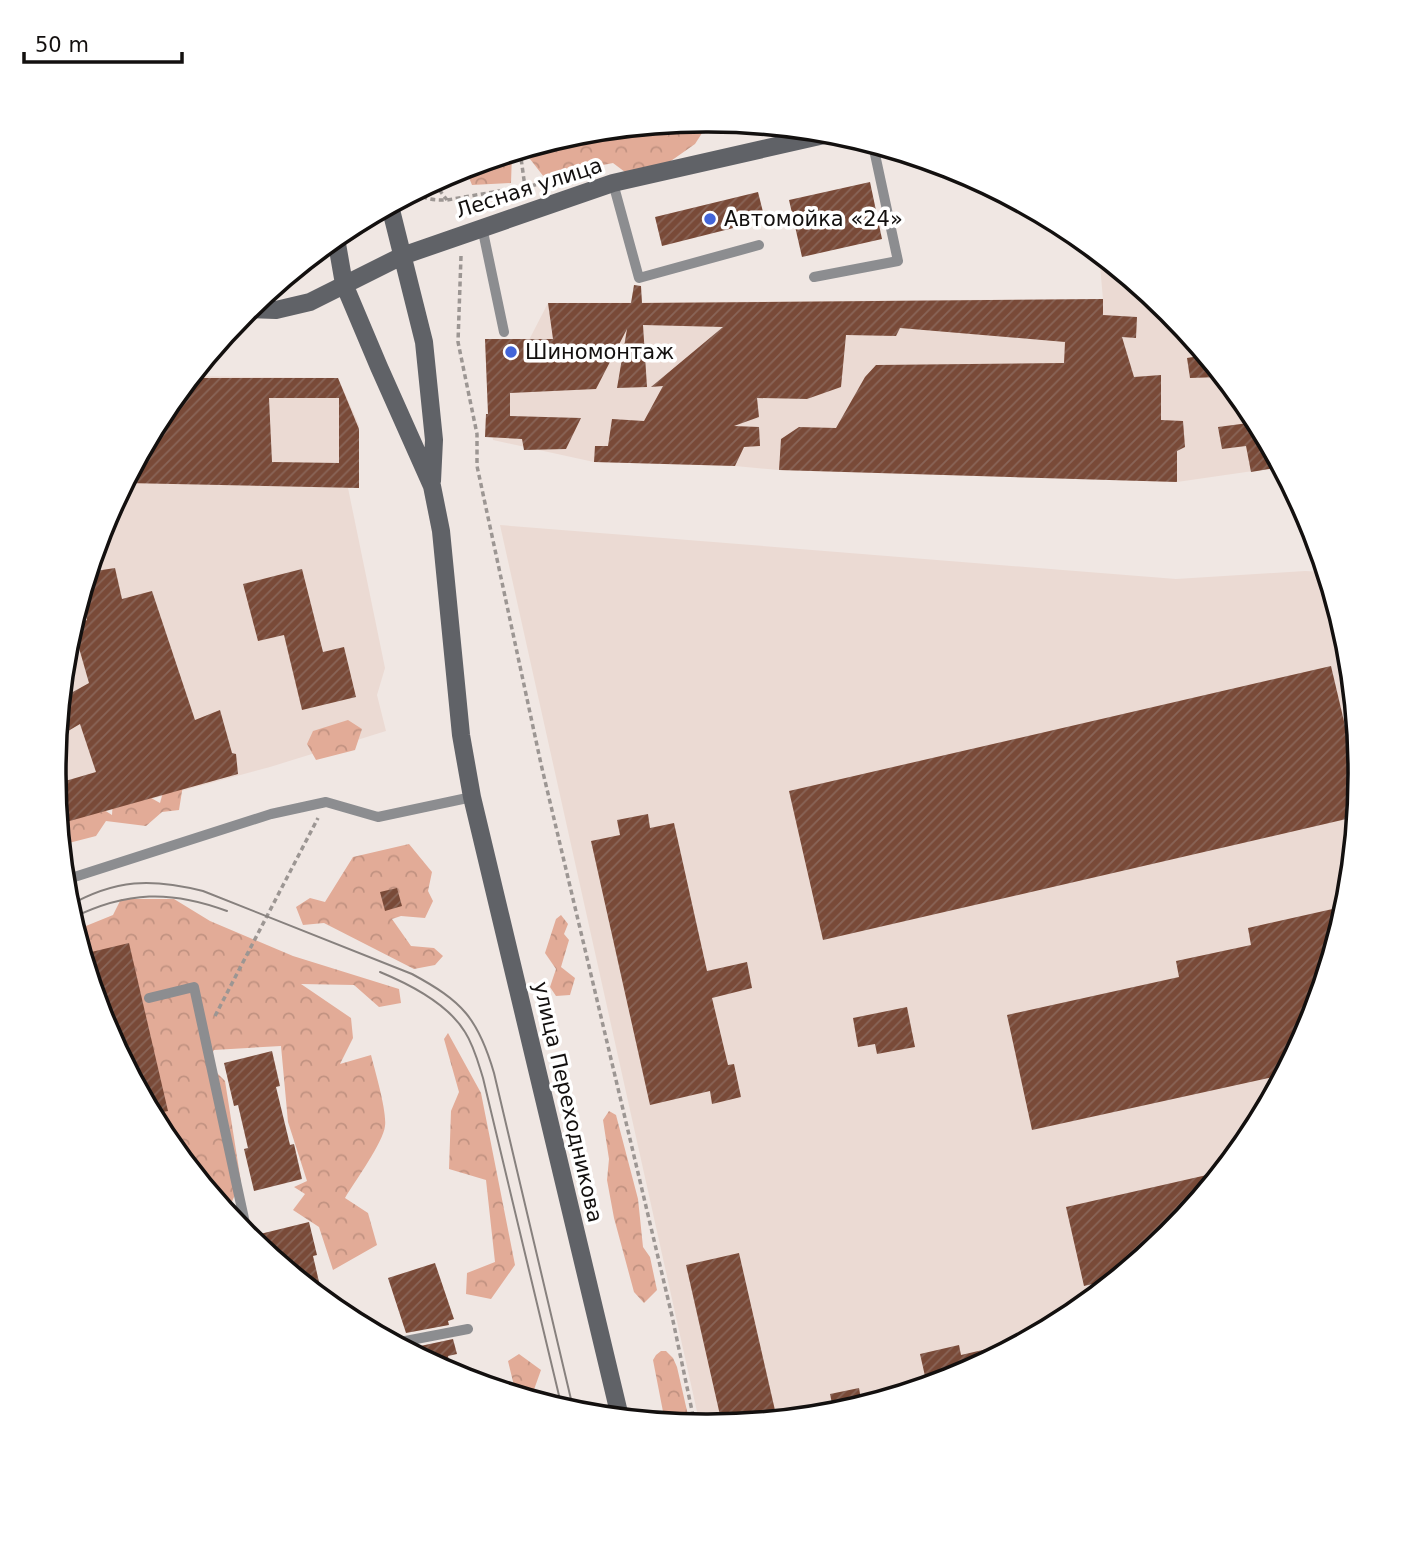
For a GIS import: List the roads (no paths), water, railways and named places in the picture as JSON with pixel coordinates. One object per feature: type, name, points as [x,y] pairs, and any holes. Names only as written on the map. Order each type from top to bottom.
[{"type":"main road","name":"Лесная улица","points":[[265,310],[276,310],[310,302],[402,256],[613,183],[802,140]]},
{"type":"main road","points":[[392,215],[424,342],[433,440],[432,486]]},
{"type":"main road","points":[[338,249],[344,284],[432,486]]},
{"type":"main road","name":"улица Переходникова","points":[[432,486],[441,531],[461,735],[472,797],[618,1407]]},
{"type":"lane","points":[[814,277],[898,261],[875,155]]},
{"type":"lane","points":[[613,183],[639,278],[759,245]]},
{"type":"lane","points":[[482,227],[504,332]]},
{"type":"lane","points":[[75,877],[271,814],[326,802],[378,817],[472,797]]},
{"type":"lane","points":[[149,998],[194,987],[241,1212]]},
{"type":"lane","points":[[410,1340],[468,1329]]},
{"type":"tram line","points":[[79,900],[102,890],[134,884],[167,884],[203,891],[412,974],[444,993],[466,1013],[481,1038],[494,1073],[571,1399]]},
{"type":"tram line","points":[[82,913],[130,898],[149,897],[187,899],[227,911]]},
{"type":"tram line","points":[[380,972],[403,982],[449,1012],[473,1048],[483,1078],[559,1396]]},
{"type":"place","name":"Автомойка «24»","points":[[710,219]]},
{"type":"place","name":"Шиномонтаж","points":[[511,352]]}]
